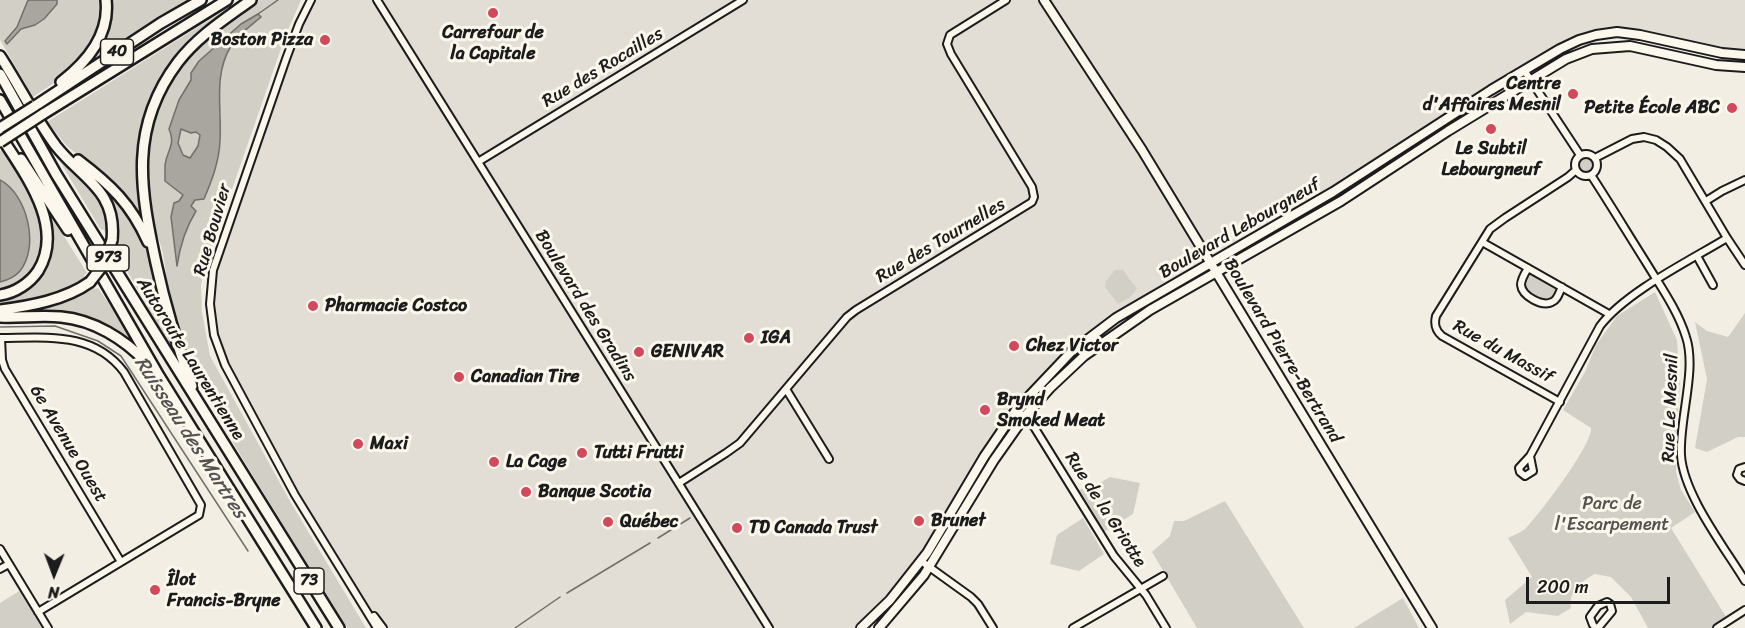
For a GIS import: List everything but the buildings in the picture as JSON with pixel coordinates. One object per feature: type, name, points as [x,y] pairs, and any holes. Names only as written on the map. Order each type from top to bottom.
[{"type":"highway","points":[[35,106],[39,98],[70,75],[94,49],[105,27],[106,0]]},
{"type":"highway","name":"40","points":[[0,127],[161,23],[201,0]]},
{"type":"highway","name":"40","points":[[0,142],[227,0]]},
{"type":"highway","points":[[201,408],[173,333],[148,227],[141,176],[146,132],[155,103],[170,74],[193,44],[251,0]]},
{"type":"highway","points":[[0,48],[4,71]]},
{"type":"highway","points":[[0,56],[4,71],[56,146],[103,194],[112,219],[112,240],[104,264],[90,282],[62,297],[0,310]]},
{"type":"highway","name":"Autoroute Laurentienne","points":[[4,71],[56,174],[339,628]]},
{"type":"highway","name":"Autoroute Laurentienne","points":[[0,100],[159,376],[315,628]]},
{"type":"highway","points":[[0,127],[105,284]]},
{"type":"highway","points":[[47,132],[107,183],[125,202],[141,227],[157,267]]},
{"type":"highway","points":[[0,135],[38,200],[48,234],[47,249],[36,274],[20,288],[0,295]]},
{"type":"highway","points":[[0,317],[61,317],[90,324],[120,340],[139,355],[159,376]]},
{"type":"main road","name":"Boulevard Pierre-Bertrand","points":[[1044,0],[1142,150],[1432,628]]},
{"type":"main road","name":"Boulevard Lebourgneuf","points":[[861,628],[890,600],[921,561],[984,457],[1016,410],[1055,368],[1116,318],[1373,168],[1524,70],[1579,40],[1617,32],[1722,53],[1745,55]]},
{"type":"main road","name":"Boulevard Lebourgneuf","points":[[879,628],[911,593],[930,567],[994,460],[1025,416],[1070,369],[1115,333],[1150,310],[1341,201],[1566,58],[1592,49],[1614,46],[1643,48],[1716,65],[1745,67]]},
{"type":"street","name":"Rue Bouvier","points":[[311,0],[295,33],[213,270],[210,304],[214,336],[225,365],[295,495],[377,628]]},
{"type":"street","name":"Boulevard des Gradins","points":[[377,0],[769,628]]},
{"type":"street","name":"Rue des Rocailles","points":[[478,162],[743,0]]},
{"type":"street","name":"Rue des Tournelles","points":[[679,483],[734,448],[847,317],[1032,202],[1034,197],[1032,187],[947,44],[950,35],[1006,0]]},
{"type":"street","points":[[1524,70],[1580,156]]},
{"type":"street","points":[[1595,158],[1632,139],[1644,137],[1656,140],[1667,147],[1680,159],[1726,238],[1745,265]]},
{"type":"street","points":[[1588,154],[1595,158],[1596,168],[1591,175],[1582,175],[1576,170],[1575,161],[1580,156],[1588,154]]},
{"type":"street","name":"Rue du Massif","points":[[1560,402],[1437,332],[1435,322],[1436,316],[1490,229],[1576,170]]},
{"type":"street","name":"Rue Le Mesnil","points":[[1591,175],[1676,312],[1687,339],[1689,369],[1681,440],[1681,457],[1685,476],[1701,511],[1745,581]]},
{"type":"street","points":[[1706,201],[1745,180]]},
{"type":"street","points":[[1530,456],[1600,326],[1609,314],[1626,300],[1726,238]]},
{"type":"street","points":[[1482,242],[1609,314]]},
{"type":"street","points":[[1697,256],[1713,285]]},
{"type":"street","points":[[1528,267],[1522,280],[1522,288],[1533,299],[1543,303],[1552,302],[1562,287]]},
{"type":"street","points":[[1,338],[68,339],[102,351],[116,361],[201,505],[199,515],[38,612]]},
{"type":"street","name":"6e Avenue Ouest","points":[[1,338],[2,360],[5,369],[121,562]]},
{"type":"street","points":[[786,389],[828,459]]},
{"type":"street","name":"Rue de la Griotte","points":[[1016,410],[1032,424],[1114,556],[1141,590],[1166,628]]},
{"type":"street","points":[[1745,467],[1740,468],[1737,473],[1738,478],[1745,481]]},
{"type":"street","points":[[0,549],[48,628]]},
{"type":"street","points":[[921,561],[975,600],[993,628]]},
{"type":"street","points":[[0,569],[9,564]]},
{"type":"street","points":[[1073,628],[1163,576]]},
{"type":"street","name":"Rue Bouvier","points":[[353,590],[383,628]]},
{"type":"street","points":[[1717,628],[1745,610]]},
{"type":"shaded area","points":[[28,0],[57,0],[57,4],[44,19],[35,25],[21,29],[7,44],[5,41],[17,27]]},
{"type":"shaded area","points":[[311,0],[1745,0],[1745,55],[1617,32],[1579,40],[1088,339],[1022,402],[927,553],[861,628],[383,628],[342,577],[240,395],[214,335],[210,304],[213,270],[238,195]]},
{"type":"shaded area","points":[[258,14],[261,17],[237,38],[225,57],[220,80],[220,141],[217,164],[204,199],[195,200],[191,206],[196,211],[184,237],[177,266],[171,217],[174,203],[179,201],[183,195],[165,181],[165,165],[172,139],[169,129],[179,100],[199,61],[241,24]],"holes":[[[181,129],[191,133],[196,132],[200,135],[198,146],[190,158],[183,155],[178,143]]]},
{"type":"shaded area","points":[[0,180],[9,187],[23,208],[30,235],[26,260],[20,271],[0,282]]},
{"type":"green space","points":[[0,0],[103,0],[102,17],[91,46],[82,58],[72,69],[33,97],[0,40]]},
{"type":"green space","points":[[111,0],[193,0],[87,67],[85,65],[101,43],[108,27]]},
{"type":"green space","points":[[259,0],[301,0],[285,37],[206,264],[201,285],[202,312],[210,356],[291,503],[366,628],[348,628],[338,615],[202,388],[177,322],[163,252],[153,223],[147,168],[152,131],[164,96],[172,81],[193,54],[218,30]]},
{"type":"green space","points":[[238,2],[191,41],[141,133],[138,173],[144,218],[141,219],[105,178],[67,146],[47,122]]},
{"type":"green space","points":[[4,149],[35,201],[43,223],[45,243],[33,270],[26,277],[0,291],[0,151]]},
{"type":"green space","points":[[1586,154],[1594,157],[1597,165],[1594,173],[1586,176],[1578,173],[1575,165],[1578,157]]},
{"type":"green space","points":[[62,155],[93,185],[109,217],[109,238],[103,229],[101,230],[58,158]]},
{"type":"green space","points":[[96,179],[122,202],[145,243],[174,349],[172,350],[114,248],[111,202]]},
{"type":"green space","points":[[50,214],[87,273],[84,275],[87,280],[45,298],[0,306],[0,300],[27,288],[44,269],[51,244],[47,215]]},
{"type":"green space","points":[[1115,270],[1123,270],[1137,289],[1129,298],[1118,304],[1105,287],[1106,281]]},
{"type":"green space","points":[[1529,271],[1559,288],[1554,297],[1543,300],[1525,291],[1524,282]]},
{"type":"green space","points":[[92,285],[95,289],[98,288],[138,346],[136,348],[120,334],[99,323],[12,314],[12,311]]},
{"type":"green space","name":"Parc de l'Escarpement","points":[[1655,292],[1677,340],[1680,385],[1676,472],[1681,490],[1695,512],[1671,528],[1728,620],[1713,628],[1648,628],[1631,597],[1611,577],[1595,574],[1577,587],[1572,596],[1571,608],[1558,616],[1526,612],[1510,624],[1505,600],[1532,577],[1508,538],[1525,529],[1542,510],[1584,449],[1591,428],[1563,410],[1585,372],[1596,345],[1617,316]]},
{"type":"green space","points":[[1745,313],[1745,437],[1738,437],[1707,452],[1695,448],[1707,379],[1695,322],[1707,331],[1728,337]]},
{"type":"green space","points":[[1110,477],[1140,483],[1133,514],[1104,532],[1078,491],[1084,487],[1086,491]]},
{"type":"green space","points":[[1225,501],[1304,628],[1197,628],[1152,552],[1170,536],[1174,521],[1184,521]]},
{"type":"green space","points":[[1083,518],[1104,554],[1079,571],[1050,564],[1057,535]]},
{"type":"green space","points":[[24,588],[48,628],[0,628],[0,603]]},
{"type":"green space","points":[[1403,598],[1419,628],[1354,628]]},
{"type":"waterway","points":[[258,14],[278,0]]},
{"type":"waterway","name":"Ruisseau des Martres","points":[[0,327],[55,326],[98,341],[121,356],[248,551]]},
{"type":"waterway","name":"Ruisseau des Martres","points":[[658,538],[690,518]]},
{"type":"waterway","name":"Ruisseau des Martres","points":[[567,593],[650,543]]},
{"type":"waterway","name":"Ruisseau des Martres","points":[[515,628],[560,597]]},
{"type":"place","name":"Carrefour de la Capitale","points":[[493,13]]},
{"type":"place","name":"Boston Pizza","points":[[325,40]]},
{"type":"place","name":"Centre d'Affaires Mesnil","points":[[1573,94]]},
{"type":"place","name":"Petite École ABC","points":[[1732,108]]},
{"type":"place","name":"Le Subtil Lebourgneuf","points":[[1491,129]]},
{"type":"place","name":"Pharmacie Costco","points":[[313,306]]},
{"type":"place","name":"IGA","points":[[749,338]]},
{"type":"place","name":"Chez Victor","points":[[1014,346]]},
{"type":"place","name":"GENIVAR","points":[[639,352]]},
{"type":"place","name":"Canadian Tire","points":[[459,377]]},
{"type":"place","name":"Brynd Smoked Meat","points":[[985,410]]},
{"type":"place","name":"Maxi","points":[[358,444]]},
{"type":"place","name":"Tutti Frutti","points":[[582,453]]},
{"type":"place","name":"La Cage","points":[[494,462]]},
{"type":"place","name":"Banque Scotia","points":[[526,492]]},
{"type":"place","name":"Brunet","points":[[919,521]]},
{"type":"place","name":"Québec","points":[[608,522]]},
{"type":"place","name":"TD Canada Trust","points":[[737,528]]},
{"type":"place","name":"Îlot Francis-Bryne","points":[[155,590]]}]
